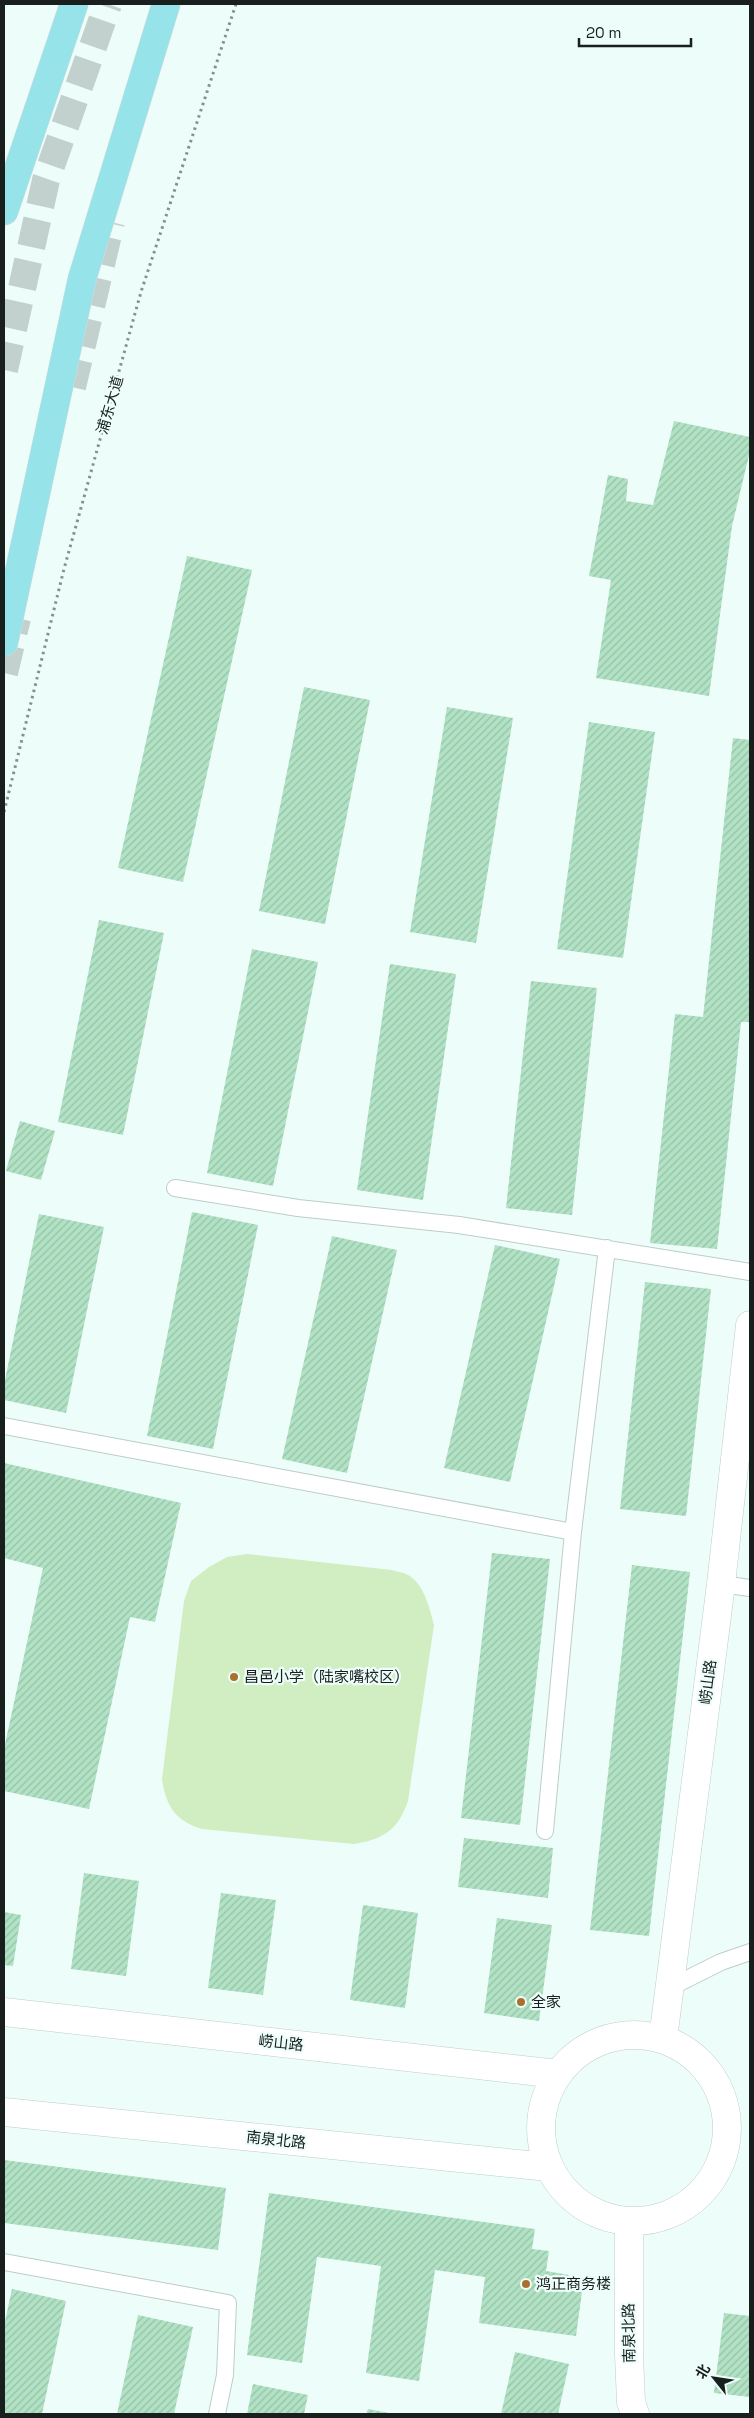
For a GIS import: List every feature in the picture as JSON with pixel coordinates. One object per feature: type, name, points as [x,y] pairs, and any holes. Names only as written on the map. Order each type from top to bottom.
[{"type":"main road","points":[[4,211],[74,4]]},
{"type":"main road","points":[[5,633],[82,279],[166,4]]},
{"type":"street","name":"崂山路","points":[[663,2039],[721,1584],[750,1325]]},
{"type":"street","name":"崂山路","points":[[4,2012],[558,2074]]},
{"type":"street","points":[[634,2034],[663,2039],[691,2054],[712,2077],[724,2105],[727,2137],[719,2167],[701,2193],[676,2212],[646,2221],[615,2220],[587,2210],[564,2192],[548,2167],[541,2138],[541,2116],[546,2094],[558,2074],[578,2053],[605,2039],[634,2034]]},
{"type":"street","name":"南泉北路","points":[[4,2112],[548,2167]]},
{"type":"street","name":"南泉北路","points":[[629,2221],[629,2355],[631,2402],[635,2414]]},
{"type":"lane","points":[[175,1188],[298,1208],[459,1225],[750,1272]]},
{"type":"lane","points":[[545,1831],[573,1532],[607,1248]]},
{"type":"lane","points":[[4,1426],[573,1532]]},
{"type":"lane","points":[[721,1584],[750,1588]]},
{"type":"lane","points":[[669,1988],[721,1962],[750,1952]]},
{"type":"lane","points":[[4,2262],[228,2303],[225,2375],[216,2414]]},
{"type":"path","name":"浦东大道","points":[[4,812],[64,569],[141,292],[233,18],[236,4]]},
{"type":"green space","points":[[247,1554],[392,1570],[405,1574],[416,1581],[423,1593],[434,1625],[408,1801],[400,1819],[382,1836],[354,1844],[202,1829],[185,1822],[179,1817],[166,1798],[162,1779],[184,1601],[191,1581],[209,1567],[227,1557]]},
{"type":"building","points":[[674,421],[750,437],[750,451],[732,526],[709,696],[596,678],[611,580],[589,576],[608,475],[628,479],[626,501],[653,505]]},
{"type":"building","points":[[187,556],[252,570],[183,882],[118,868]]},
{"type":"building","points":[[304,687],[370,700],[325,924],[259,911]]},
{"type":"building","points":[[447,707],[513,718],[476,943],[410,932]]},
{"type":"building","points":[[589,722],[655,732],[623,958],[557,949]]},
{"type":"building","points":[[733,738],[750,740],[750,1022],[741,1022],[717,1249],[650,1243],[675,1014],[703,1017]]},
{"type":"building","points":[[99,920],[164,933],[123,1135],[58,1122]]},
{"type":"building","points":[[252,949],[318,962],[273,1186],[207,1173]]},
{"type":"building","points":[[390,964],[456,974],[423,1200],[357,1190]]},
{"type":"building","points":[[531,981],[597,988],[572,1215],[506,1208]]},
{"type":"building","points":[[20,1121],[55,1131],[41,1180],[6,1171]]},
{"type":"building","points":[[192,1212],[258,1225],[213,1449],[147,1436]]},
{"type":"building","points":[[39,1214],[104,1227],[66,1413],[4,1400],[4,1385]]},
{"type":"building","points":[[332,1236],[397,1250],[347,1473],[282,1459]]},
{"type":"building","points":[[495,1245],[560,1259],[510,1482],[444,1468]]},
{"type":"building","points":[[645,1282],[711,1289],[686,1516],[620,1509]]},
{"type":"building","points":[[4,1463],[181,1503],[155,1622],[130,1617],[89,1809],[4,1791],[4,1749],[43,1568],[4,1558]]},
{"type":"building","points":[[492,1553],[550,1559],[520,1825],[461,1818]]},
{"type":"building","points":[[632,1565],[690,1572],[649,1936],[590,1930]]},
{"type":"building","points":[[464,1838],[553,1848],[548,1898],[458,1887]]},
{"type":"building","points":[[84,1873],[139,1881],[126,1976],[71,1969]]},
{"type":"building","points":[[221,1893],[276,1900],[263,1995],[208,1988]]},
{"type":"building","points":[[363,1905],[418,1913],[405,2008],[350,2000]]},
{"type":"building","points":[[4,1912],[21,1915],[13,1966],[4,1965]]},
{"type":"building","points":[[497,1918],[552,1925],[539,2021],[484,2013]]},
{"type":"building","points":[[4,2160],[226,2188],[218,2250],[4,2223]]},
{"type":"building","name":"鸿正商务楼","points":[[269,2193],[535,2229],[532,2249],[549,2251],[546,2271],[569,2275],[567,2290],[582,2292],[576,2336],[479,2323],[485,2277],[435,2270],[419,2381],[366,2373],[381,2266],[317,2257],[302,2363],[247,2355]]},
{"type":"building","points":[[12,2289],[66,2301],[42,2414],[4,2414],[4,2326]]},
{"type":"building","points":[[724,2313],[750,2316],[750,2397],[714,2393]]},
{"type":"building","points":[[138,2315],[193,2327],[174,2414],[117,2414]]},
{"type":"building","points":[[515,2352],[569,2364],[558,2414],[501,2414]]},
{"type":"building","points":[[253,2384],[308,2395],[304,2414],[247,2414]]},
{"type":"building","points":[[368,2409],[389,2413],[389,2414],[366,2414]]},
{"type":"tunnel","points":[[4,370],[46,180],[108,4]]},
{"type":"tunnel","points":[[72,387],[111,222]]},
{"type":"tunnel","points":[[4,673],[17,618]]},
{"type":"place","name":"昌邑小学（陆家嘴校区）","points":[[234,1677]]},
{"type":"place","name":"全家","points":[[521,2002]]},
{"type":"place","name":"鸿正商务楼","points":[[526,2284]]}]
